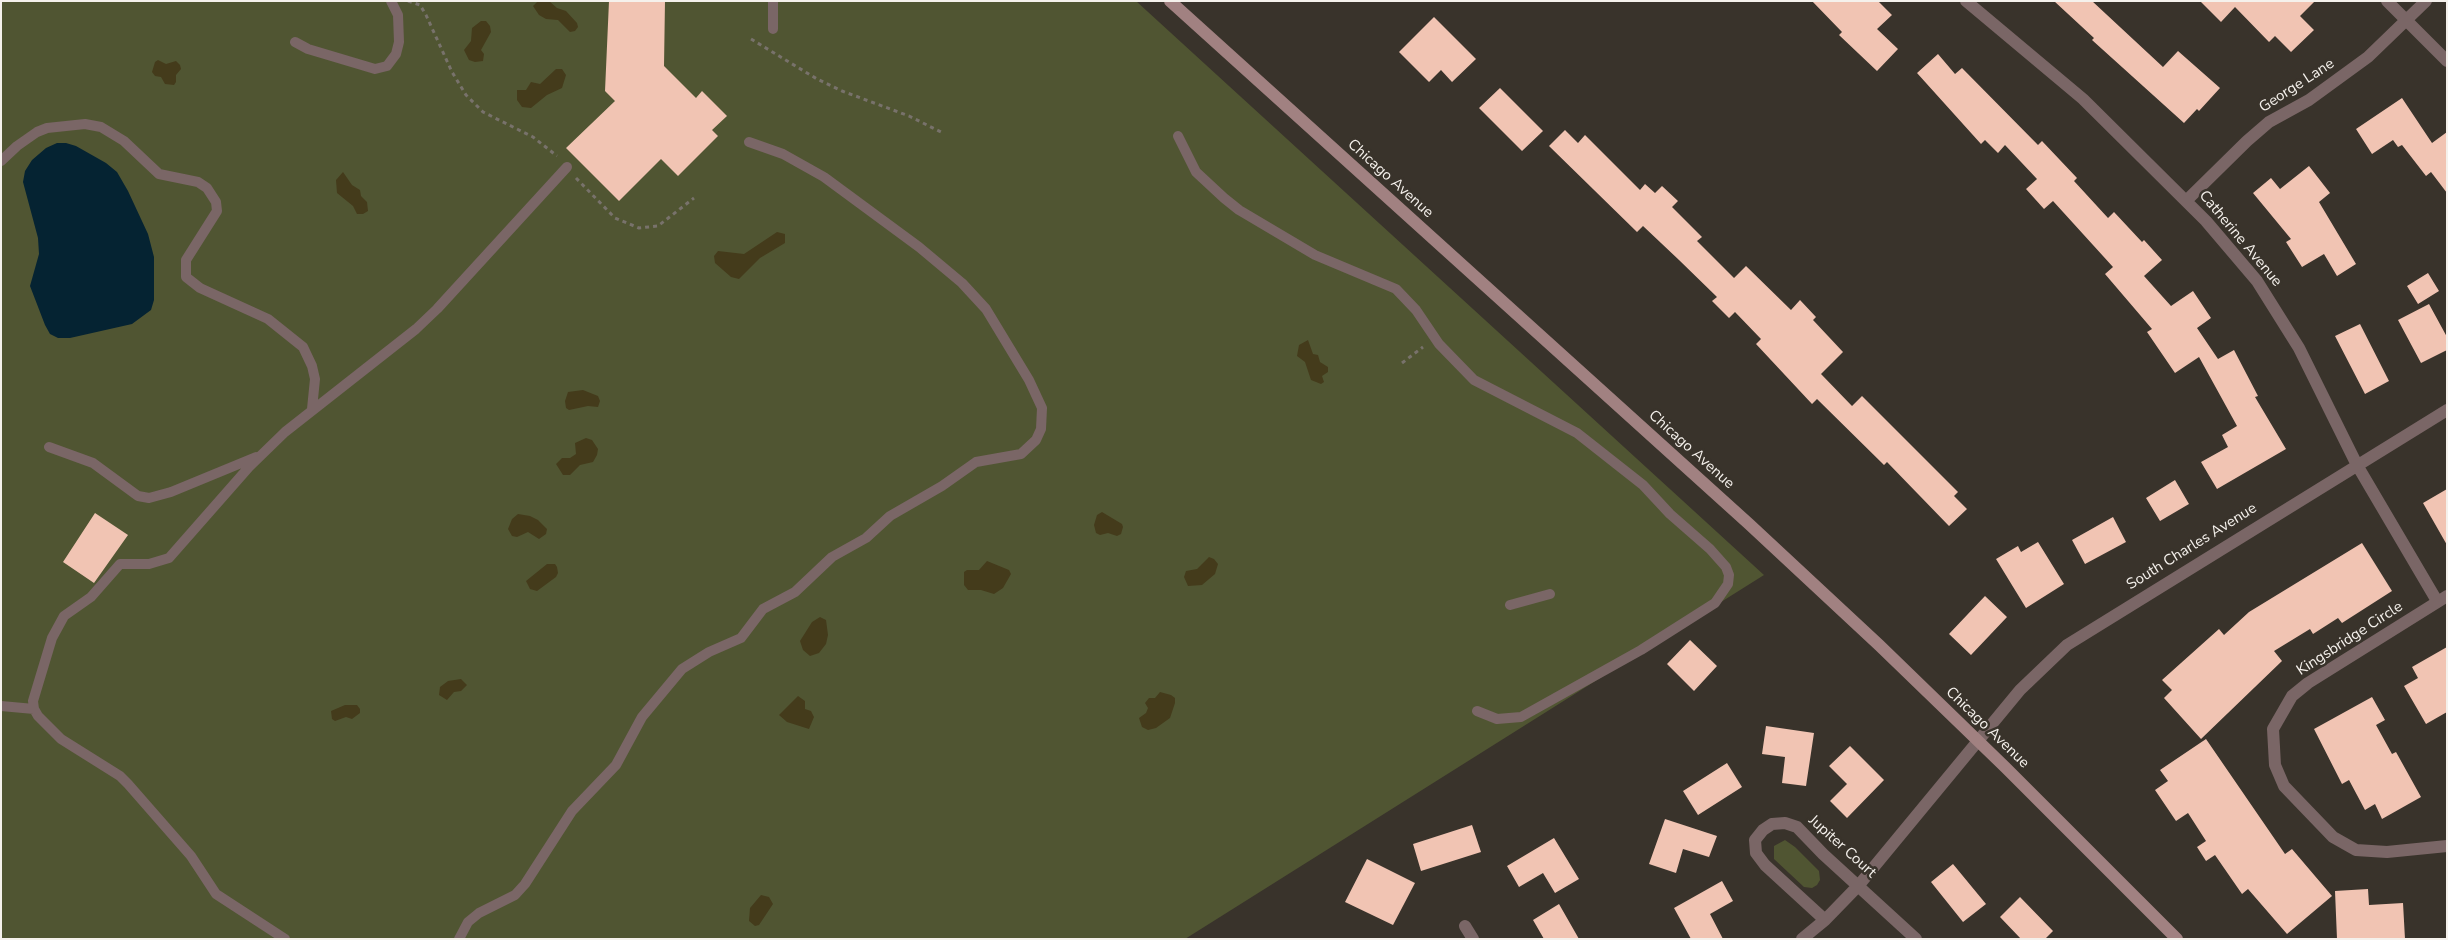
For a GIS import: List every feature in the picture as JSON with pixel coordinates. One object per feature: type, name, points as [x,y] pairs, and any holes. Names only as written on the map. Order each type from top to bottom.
[{"type":"main road","name":"Chicago Avenue","points":[[1170,1],[1749,524],[1979,741],[2177,939]]},
{"type":"street","name":"Catherine Avenue","points":[[1966,1],[2083,99],[2186,201],[2257,281],[2299,348],[2357,465],[2442,598]]},
{"type":"street","points":[[2387,1],[2447,60]]},
{"type":"street","name":"George Lane","points":[[2186,201],[2214,172],[2269,122],[2334,83],[2368,57],[2408,21],[2426,1]]},
{"type":"street","name":"South Charles Avenue","points":[[1802,939],[1825,920],[1859,885],[2020,690],[2067,645],[2447,410]]},
{"type":"street","name":"Kingsbridge Circle","points":[[2442,598],[2308,683],[2292,696],[2274,729],[2275,765],[2284,786],[2333,837],[2356,850],[2387,852],[2447,846]]},
{"type":"street","name":"Jupiter Court","points":[[1825,920],[1765,865],[1756,853],[1755,840],[1762,830],[1772,824],[1785,823],[1797,826],[1823,854],[1916,939]]},
{"type":"street","points":[[1465,926],[1473,939]]},
{"type":"lane","points":[[295,42],[313,51],[375,69],[387,66],[396,54],[399,42],[398,15],[391,1]]},
{"type":"lane","points":[[773,1],[773,29]]},
{"type":"lane","points":[[1,161],[16,146],[37,132],[48,128],[85,124],[101,127],[124,141],[159,174],[198,182],[206,188],[216,202],[217,211],[186,260],[186,277],[200,288],[268,319],[303,347],[312,366],[315,379],[312,409]]},
{"type":"lane","points":[[1178,136],[1196,172],[1224,198],[1247,215],[1315,255],[1396,289],[1416,310],[1439,344],[1463,371],[1484,387],[1576,433],[1643,485],[1670,514],[1722,560],[1729,575],[1724,591],[1715,603],[1641,650],[1536,711],[1509,720],[1497,719],[1477,712]]},
{"type":"lane","points":[[459,939],[468,922],[479,913],[516,894],[526,884],[572,811],[616,765],[642,717],[682,669],[708,652],[741,638],[763,609],[795,592],[832,557],[866,538],[890,516],[942,486],[976,462],[1021,454],[1036,440],[1041,429],[1042,408],[1033,387],[986,309],[962,282],[919,246],[824,178],[784,154],[749,142]]},
{"type":"lane","points":[[284,939],[216,894],[190,856],[128,784],[120,776],[61,739],[34,709],[33,701],[52,638],[64,616],[91,597],[120,564],[149,564],[169,558],[261,455],[312,409],[416,329],[474,270],[567,167]]},
{"type":"lane","points":[[49,448],[93,463],[138,496],[149,498],[171,492],[261,455]]},
{"type":"lane","points":[[1510,605],[1550,594]]},
{"type":"lane","points":[[1,706],[34,709]]},
{"type":"path","points":[[408,1],[420,5],[452,72],[466,94],[492,117],[546,146],[615,218],[638,228],[658,226],[694,198]]},
{"type":"path","points":[[751,39],[817,79],[909,116],[943,133]]},
{"type":"path","points":[[1402,363],[1424,346],[1439,344]]},
{"type":"green space","points":[[1,1],[1136,1],[1764,575],[1185,939],[1,939]]},
{"type":"green space","points":[[1785,840],[1795,847],[1819,871],[1820,880],[1817,885],[1812,888],[1804,887],[1774,859],[1774,846]]},
{"type":"sand","points":[[538,1],[549,1],[557,8],[566,11],[577,23],[578,27],[575,31],[570,32],[558,20],[546,19],[539,15],[533,6]]},
{"type":"sand","points":[[481,21],[486,21],[490,26],[491,32],[481,50],[484,54],[483,61],[475,62],[469,60],[464,50],[471,41],[472,28]]},
{"type":"sand","points":[[158,60],[166,64],[176,61],[180,65],[181,69],[176,75],[174,85],[165,84],[161,77],[155,76],[152,72],[155,62]]},
{"type":"sand","points":[[556,69],[562,69],[566,75],[562,88],[547,95],[531,108],[522,107],[517,100],[517,90],[526,90],[531,82],[540,84]]},
{"type":"sand","points":[[343,172],[352,185],[360,190],[361,196],[367,202],[368,211],[363,214],[357,214],[353,206],[337,193],[336,180]]},
{"type":"sand","points":[[777,232],[785,234],[785,243],[760,258],[739,279],[731,277],[715,263],[714,256],[718,251],[744,254]]},
{"type":"sand","points":[[1308,340],[1313,354],[1318,355],[1320,362],[1328,367],[1328,372],[1322,376],[1324,382],[1321,384],[1311,380],[1305,362],[1297,356],[1299,345]]},
{"type":"sand","points":[[583,390],[598,396],[600,401],[598,407],[588,406],[569,410],[566,408],[565,401],[568,392]]},
{"type":"sand","points":[[586,438],[592,440],[598,449],[593,462],[580,465],[570,475],[563,475],[556,464],[562,458],[570,458],[576,454],[575,443]]},
{"type":"sand","points":[[1102,512],[1122,524],[1121,534],[1117,536],[1108,533],[1100,535],[1096,533],[1094,525],[1097,515]]},
{"type":"sand","points":[[518,514],[530,516],[538,520],[547,529],[546,534],[539,539],[528,532],[517,537],[512,536],[508,529],[512,519]]},
{"type":"sand","points":[[1209,557],[1218,564],[1215,574],[1202,585],[1188,586],[1184,577],[1186,571],[1197,569]]},
{"type":"sand","points":[[987,561],[1009,570],[1011,574],[1003,588],[994,594],[981,590],[968,590],[964,585],[964,572],[967,570],[979,570]]},
{"type":"sand","points":[[547,564],[555,564],[558,573],[556,577],[537,591],[530,589],[526,581]]},
{"type":"sand","points":[[820,617],[826,620],[828,635],[826,644],[819,653],[810,656],[803,650],[800,641],[812,622]]},
{"type":"sand","points":[[461,679],[467,685],[461,691],[454,692],[447,700],[439,695],[440,687],[448,681]]},
{"type":"sand","points":[[1160,692],[1171,695],[1175,698],[1175,703],[1170,718],[1156,728],[1148,730],[1142,727],[1139,718],[1146,713],[1148,708],[1145,703],[1149,698],[1155,698]]},
{"type":"sand","points":[[798,696],[805,701],[805,709],[811,711],[814,717],[809,729],[787,722],[779,715]]},
{"type":"sand","points":[[345,705],[357,705],[360,713],[352,719],[346,717],[335,721],[332,719],[331,711]]},
{"type":"sand","points":[[761,895],[769,897],[773,904],[759,925],[755,926],[749,921],[750,908]]},
{"type":"water","points":[[57,143],[76,146],[106,163],[117,172],[148,234],[154,257],[154,300],[151,310],[132,324],[70,338],[58,338],[50,334],[45,325],[30,286],[39,254],[38,238],[23,182],[25,171],[32,160],[46,148]]},
{"type":"building","points":[[609,1],[665,1],[664,66],[696,98],[702,91],[727,116],[712,130],[718,136],[678,176],[661,159],[619,201],[566,148],[615,101],[605,91]]},
{"type":"building","points":[[1812,1],[1878,1],[1892,15],[1877,29],[1898,49],[1877,71],[1839,35],[1842,32]]},
{"type":"building","points":[[2054,1],[2092,1],[2163,67],[2178,51],[2220,88],[2199,111],[2197,109],[2184,123],[2092,40],[2094,38]]},
{"type":"building","points":[[2200,1],[2315,1],[2300,16],[2314,30],[2291,52],[2275,36],[2269,42],[2235,7],[2221,22]]},
{"type":"building","points":[[1434,17],[1476,59],[1452,82],[1441,70],[1429,82],[1399,52]]},
{"type":"building","points":[[1938,54],[1955,74],[1962,68],[2038,145],[2042,141],[2077,178],[2074,181],[2108,218],[2114,212],[2142,242],[2144,240],[2162,260],[2144,276],[2171,306],[2193,291],[2211,318],[2197,328],[2218,359],[2234,350],[2258,396],[2255,397],[2286,449],[2217,489],[2201,462],[2228,447],[2222,435],[2237,426],[2199,357],[2175,373],[2147,332],[2152,329],[2105,274],[2113,267],[2053,201],[2044,209],[2026,189],[2037,179],[2005,145],[1998,153],[1985,140],[1981,144],[1917,73]]},
{"type":"building","points":[[1500,88],[1543,131],[1522,151],[1479,108]]},
{"type":"building","points":[[2402,98],[2432,143],[2447,132],[2447,193],[2431,172],[2426,176],[2402,145],[2398,147],[2393,140],[2372,154],[2356,129]]},
{"type":"building","points":[[1565,130],[1578,143],[1585,135],[1640,190],[1645,184],[1655,193],[1662,186],[1678,201],[1672,207],[1702,237],[1697,241],[1734,278],[1746,266],[1791,310],[1800,300],[1816,317],[1813,320],[1843,352],[1821,374],[1852,406],[1862,396],[1958,492],[1954,496],[1967,509],[1949,526],[1887,462],[1884,465],[1817,399],[1812,404],[1756,344],[1761,339],[1735,312],[1729,318],[1712,301],[1717,297],[1679,260],[1643,226],[1637,232],[1549,146]]},
{"type":"building","points":[[2309,166],[2330,193],[2319,202],[2356,264],[2337,276],[2324,254],[2302,267],[2286,242],[2291,239],[2253,193],[2271,178],[2280,189]]},
{"type":"building","points":[[2428,273],[2439,291],[2418,304],[2407,286]]},
{"type":"building","points":[[2429,304],[2447,337],[2447,350],[2421,363],[2398,320]]},
{"type":"building","points":[[2360,324],[2389,381],[2365,394],[2335,336]]},
{"type":"building","points":[[2175,480],[2189,504],[2160,521],[2146,498]]},
{"type":"building","points":[[2447,489],[2447,545],[2423,503]]},
{"type":"building","points":[[95,513],[128,535],[94,583],[63,562]]},
{"type":"building","points":[[2113,517],[2126,542],[2085,564],[2072,540]]},
{"type":"building","points":[[2038,542],[2064,584],[2026,608],[1996,559],[2018,546],[2021,552]]},
{"type":"building","points":[[2362,543],[2392,591],[2342,623],[2338,618],[2313,634],[2310,629],[2274,651],[2282,661],[2201,739],[2164,698],[2172,690],[2162,680],[2219,629],[2224,635],[2249,612]]},
{"type":"building","points":[[1985,596],[2007,617],[1971,655],[1949,634]]},
{"type":"building","points":[[1690,640],[1717,666],[1694,691],[1667,664]]},
{"type":"building","points":[[2447,647],[2447,712],[2426,724],[2404,686],[2418,678],[2412,667]]},
{"type":"building","points":[[2372,697],[2385,720],[2376,725],[2392,754],[2396,752],[2421,797],[2382,819],[2375,804],[2365,810],[2349,780],[2342,784],[2314,729]]},
{"type":"building","points":[[1766,726],[1814,733],[1806,786],[1782,783],[1785,757],[1762,754]]},
{"type":"building","points":[[2206,739],[2285,854],[2292,849],[2332,896],[2287,934],[2248,889],[2242,894],[2215,855],[2206,861],[2197,847],[2206,841],[2188,813],[2176,821],[2155,790],[2168,781],[2160,770]]},
{"type":"building","points":[[1850,746],[1884,780],[1847,818],[1830,801],[1847,784],[1829,766]]},
{"type":"building","points":[[1727,763],[1742,787],[1698,815],[1683,791]]},
{"type":"building","points":[[1665,819],[1717,836],[1709,857],[1683,849],[1676,873],[1649,864]]},
{"type":"building","points":[[1472,825],[1481,852],[1421,871],[1413,844]]},
{"type":"building","points":[[1554,838],[1579,879],[1555,893],[1543,873],[1519,887],[1507,866]]},
{"type":"building","points":[[1367,859],[1415,883],[1393,925],[1345,902]]},
{"type":"building","points":[[1953,864],[1986,904],[1963,922],[1931,882]]},
{"type":"building","points":[[1722,881],[1733,901],[1710,914],[1723,939],[1691,939],[1674,908]]},
{"type":"building","points":[[2368,889],[2369,905],[2403,903],[2405,939],[2337,939],[2335,891]]},
{"type":"building","points":[[2020,897],[2053,931],[2045,939],[2021,939],[2000,917]]},
{"type":"building","points":[[1559,904],[1579,939],[1544,939],[1533,920]]}]
